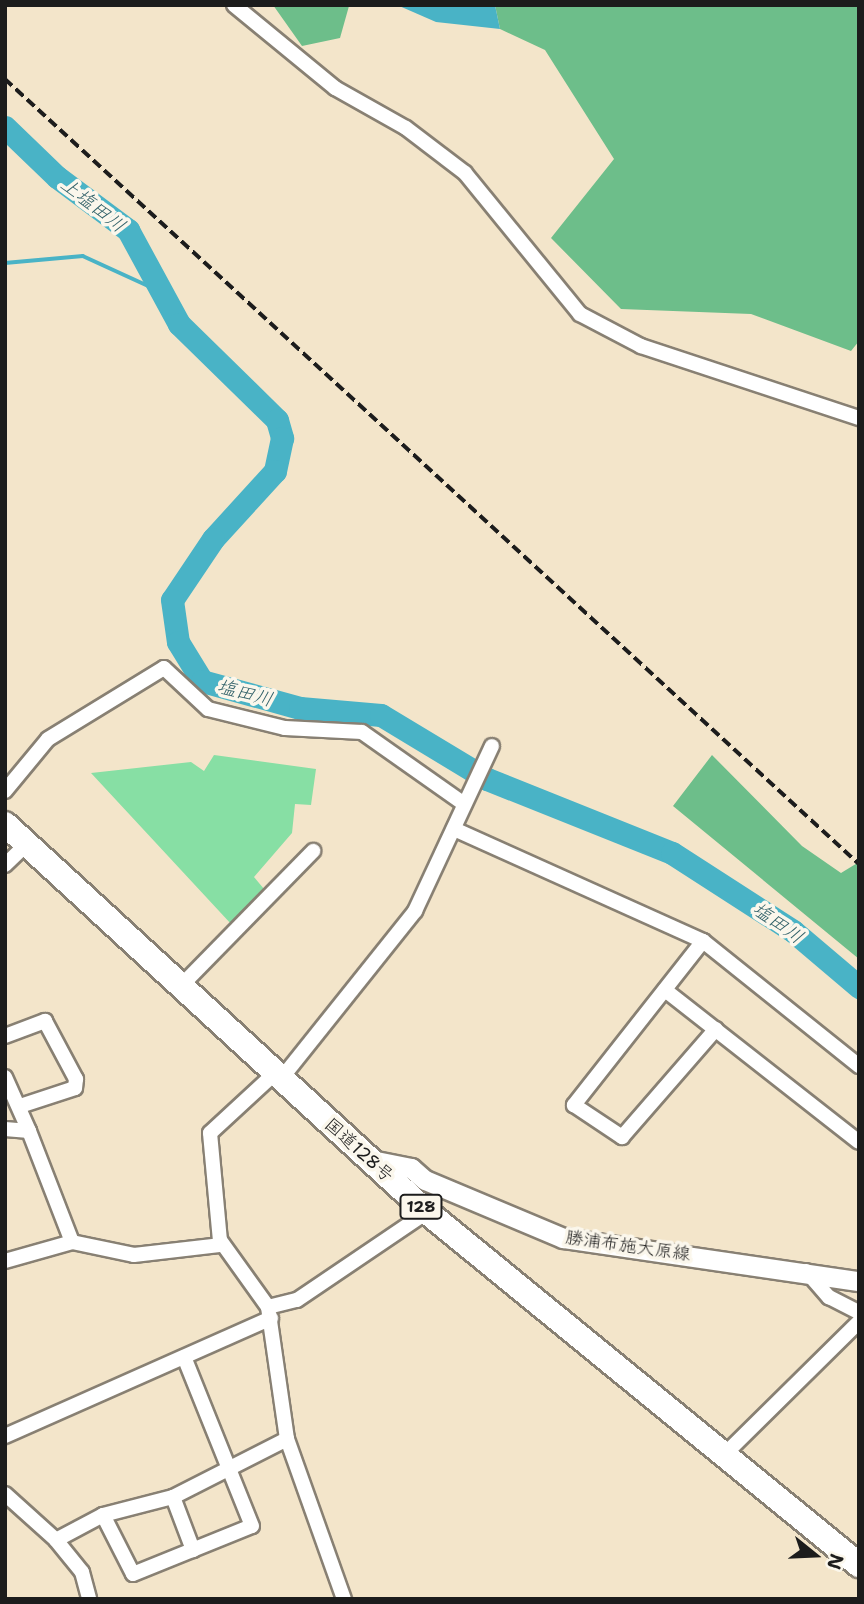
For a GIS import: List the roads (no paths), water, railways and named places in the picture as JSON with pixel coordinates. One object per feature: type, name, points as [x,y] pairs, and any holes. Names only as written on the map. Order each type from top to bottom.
[{"type":"highway","name":"国道128号","points":[[5,824],[179,988],[427,1212],[859,1564]]},
{"type":"main road","name":"勝浦布施大原線","points":[[371,1160],[411,1168],[425,1180],[563,1238],[806,1271],[859,1281]]},
{"type":"street","points":[[234,5],[335,88],[406,128],[465,173],[579,314],[640,346],[859,418]]},
{"type":"street","points":[[5,791],[48,739],[164,668],[208,709],[285,728],[362,732],[464,804]]},
{"type":"street","points":[[344,1599],[287,1438],[270,1313],[221,1245],[210,1133],[277,1077],[415,911],[492,746]]},
{"type":"street","points":[[454,829],[703,941],[859,1066]]},
{"type":"street","points":[[5,865],[27,844]]},
{"type":"street","points":[[179,988],[313,851]]},
{"type":"street","points":[[703,941],[574,1105],[622,1137],[716,1029]]},
{"type":"street","points":[[665,990],[859,1142]]},
{"type":"street","points":[[5,1036],[45,1021],[76,1079],[75,1088],[23,1105]]},
{"type":"street","points":[[5,1077],[23,1105],[29,1130],[72,1242]]},
{"type":"street","points":[[5,1129],[29,1130]]},
{"type":"street","points":[[5,1436],[184,1357],[297,1300],[427,1212]]},
{"type":"street","points":[[5,1261],[72,1242],[134,1255],[221,1245]]},
{"type":"street","points":[[806,1271],[828,1297],[859,1312]]},
{"type":"street","points":[[724,1455],[859,1322]]},
{"type":"street","points":[[103,1514],[133,1574],[252,1526],[184,1357]]},
{"type":"street","points":[[56,1540],[103,1514],[173,1497],[229,1472],[287,1438]]},
{"type":"street","points":[[5,1494],[56,1540],[82,1572],[89,1599]]},
{"type":"street","points":[[173,1497],[192,1550]]},
{"type":"water","points":[[397,5],[495,5],[500,29],[436,22]]},
{"type":"waterway","name":"塩田川","points":[[5,127],[57,177],[128,230],[179,324],[277,420],[282,438],[275,471],[213,539],[172,600],[178,642],[202,681],[300,708],[381,715],[487,779],[672,853],[793,931],[859,987]]},
{"type":"waterway","name":"塩田川","points":[[5,263],[83,256],[164,293]]},
{"type":"railway","points":[[5,79],[859,864]]},
{"type":"water label","name":"上塩田川","points":[[93,205]]}]
